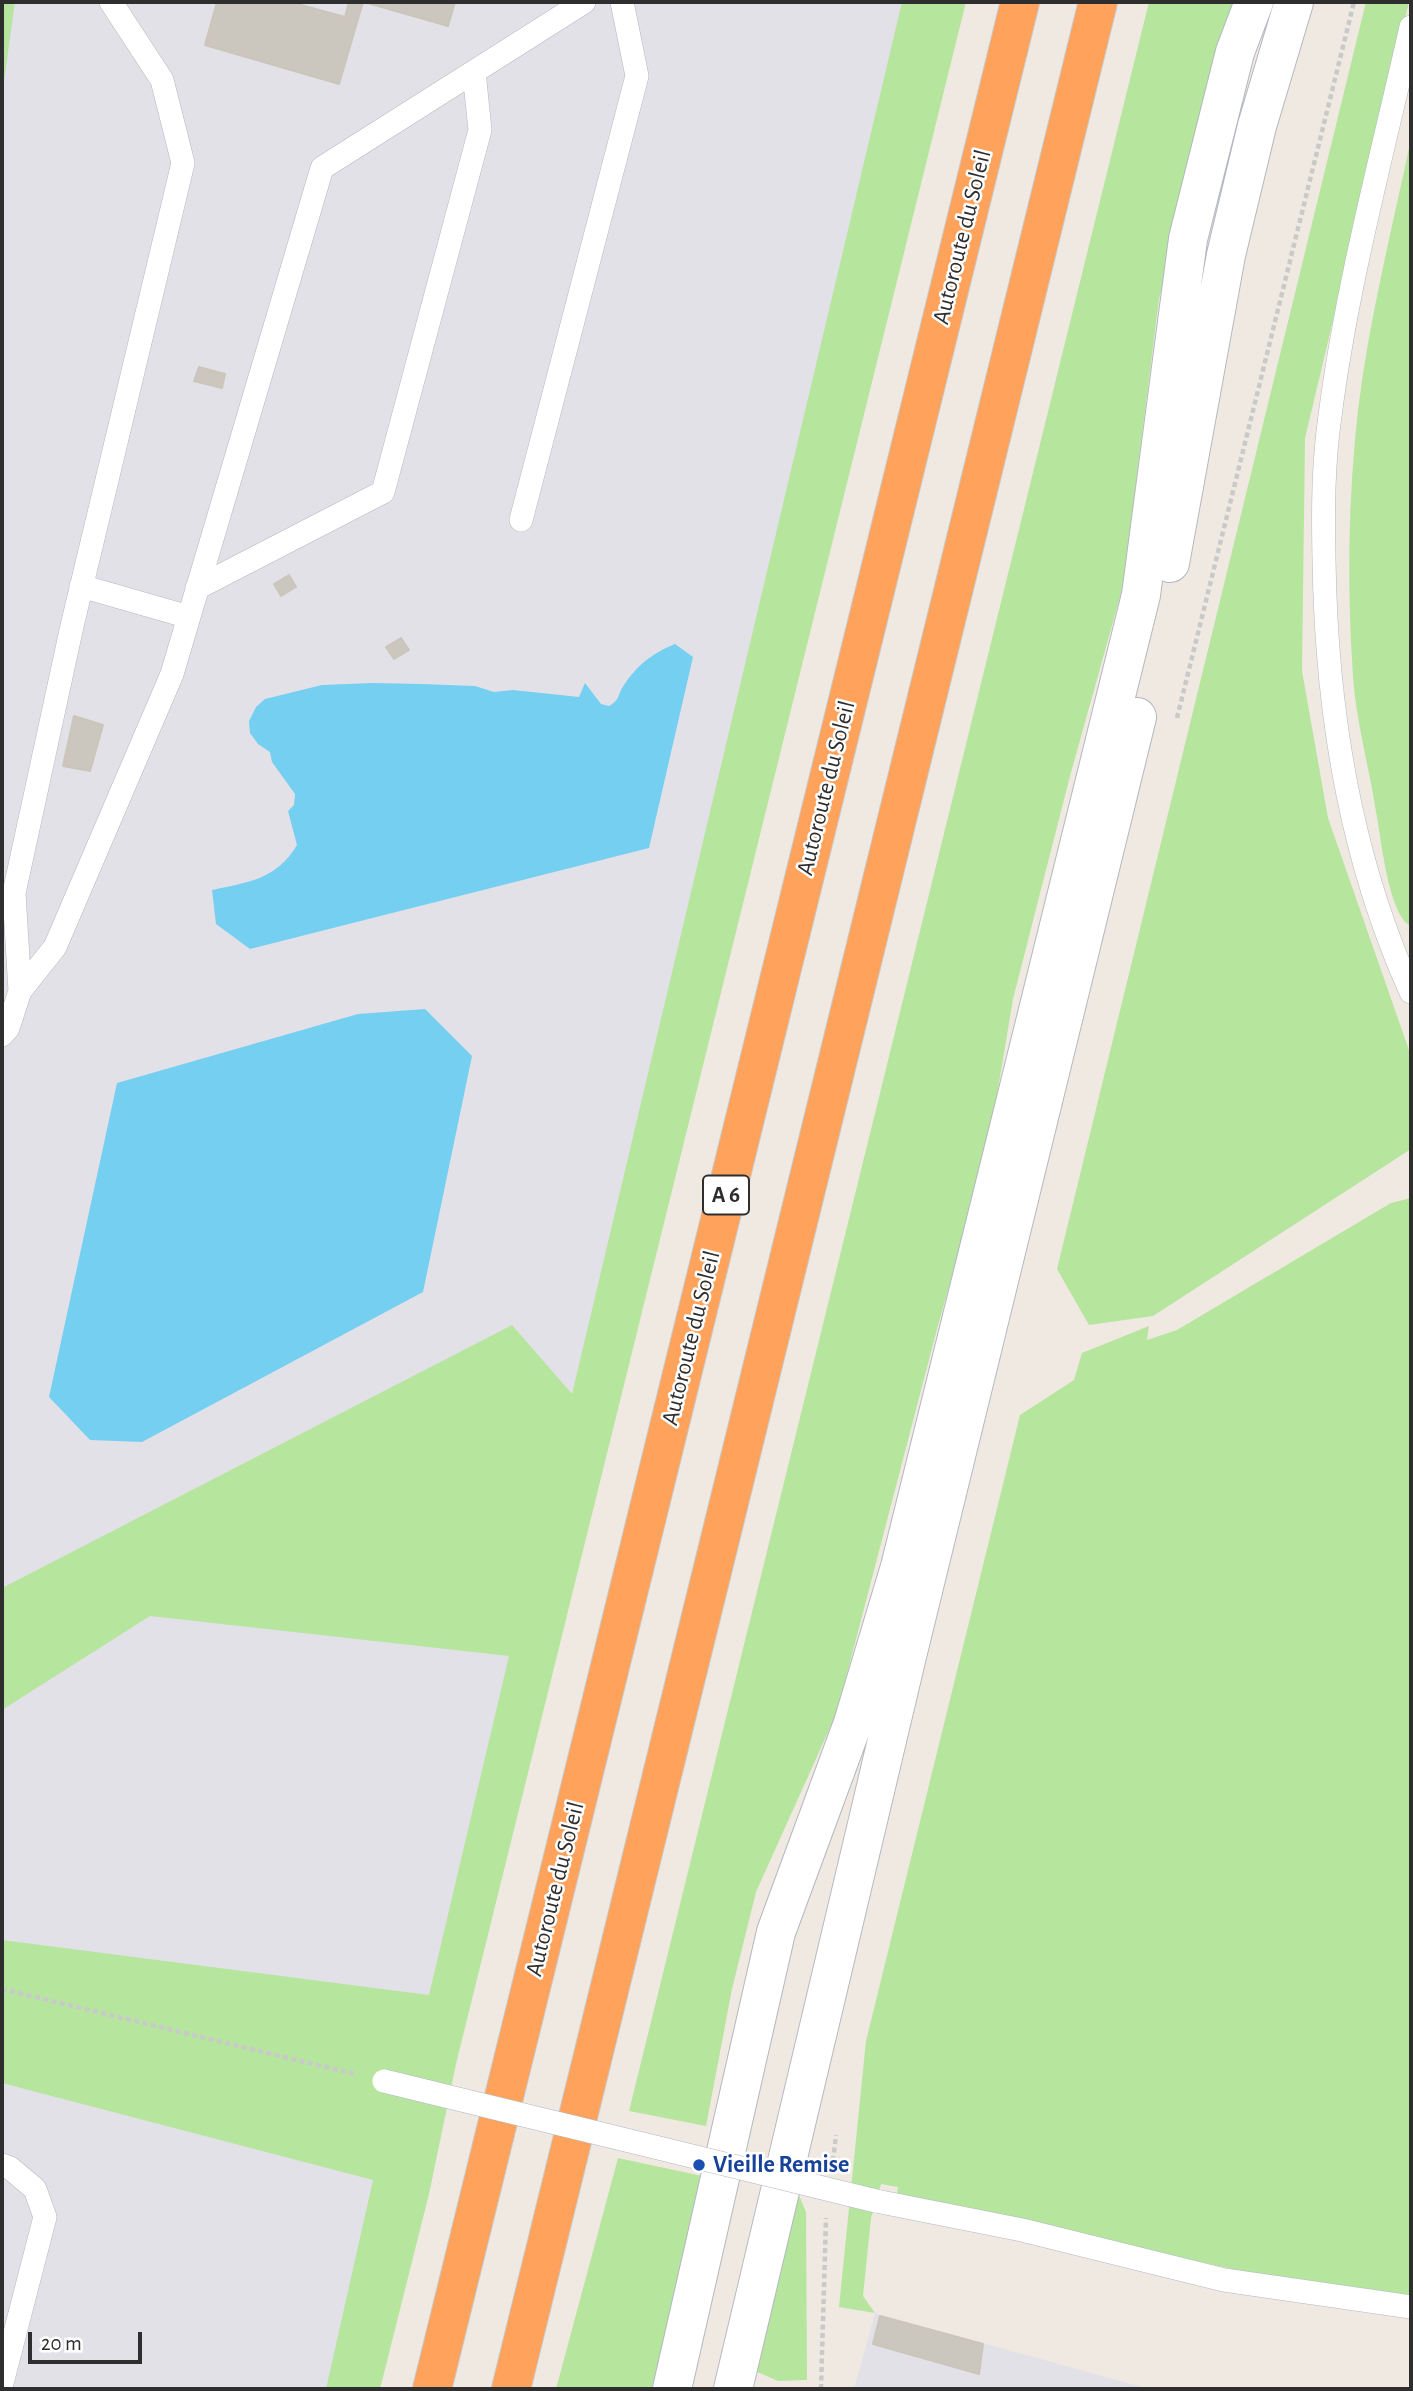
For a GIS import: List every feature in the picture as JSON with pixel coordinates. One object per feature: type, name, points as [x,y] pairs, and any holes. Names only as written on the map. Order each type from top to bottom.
[{"type":"highway","name":"Autoroute du Soleil","points":[[432,2389],[1020,2]]},
{"type":"highway","points":[[511,2389],[1098,2]]},
{"type":"main road","points":[[671,2389],[776,1932],[853,1723],[900,1567],[1141,594],[1188,239],[1235,52],[1254,2]]},
{"type":"main road","points":[[733,2389],[907,1656],[1122,785],[1164,596],[1226,255],[1257,126],[1294,2]]},
{"type":"lane","points":[[20,991],[12,860],[183,163],[162,79],[111,2]]},
{"type":"lane","points":[[2,1035],[8,1028],[20,991],[55,947],[172,674],[322,168],[584,2]]},
{"type":"lane","points":[[521,520],[637,76],[622,2]]},
{"type":"lane","points":[[1411,27],[1350,292],[1330,416],[1323,486],[1329,664],[1352,814],[1368,876],[1411,992]]},
{"type":"lane","points":[[197,587],[383,492],[480,130],[474,72]]},
{"type":"lane","points":[[81,586],[189,617]]},
{"type":"lane","points":[[384,2081],[876,2201],[1023,2230],[1224,2280],[1411,2306]]},
{"type":"lane","points":[[2,2165],[10,2168],[35,2189],[45,2217],[2,2383]]},
{"type":"path","points":[[1175,727],[1354,2]]},
{"type":"path","points":[[2,1989],[384,2081]]},
{"type":"path","points":[[832,2166],[837,2126]]},
{"type":"path","points":[[821,2389],[827,2207]]},
{"type":"shaded area","points":[[2,2],[925,2],[371,2389],[2,2389]]},
{"type":"shaded area","points":[[875,2313],[1149,2389],[854,2389]]},
{"type":"green space","points":[[2,2],[15,2],[2,95]]},
{"type":"green space","points":[[902,2],[966,2],[456,2064],[429,2194],[380,2389],[326,2389],[373,2180],[2,2083],[2,1940],[429,1995],[509,1656],[150,1616],[2,1710],[2,1588],[512,1325],[572,1394]]},
{"type":"green space","points":[[1149,2],[1235,2],[1159,299],[1123,586],[1070,776],[1013,999],[988,1149],[937,1329],[837,1712],[756,1892],[732,1989],[706,2126],[629,2111]]},
{"type":"green space","points":[[1366,2],[1409,2],[1305,438],[1302,671],[1328,818],[1411,1056],[1411,1149],[1153,1316],[1089,1325],[1057,1269]]},
{"type":"green space","points":[[1411,139],[1411,926],[1403,919],[1391,892],[1360,727],[1353,676],[1349,576],[1350,509],[1358,410],[1368,342]]},
{"type":"green space","points":[[1411,1198],[1411,2295],[1241,2271],[897,2194],[898,2187],[881,2184],[871,2218],[863,2296],[875,2313],[839,2307],[866,2041],[1020,1415],[1074,1380],[1082,1353],[1149,1326],[1147,1340],[1177,1330],[1391,1203]]},
{"type":"green space","points":[[618,2158],[702,2176],[652,2389],[556,2389]]},
{"type":"green space","points":[[798,2193],[806,2212],[807,2380],[778,2381],[753,2370]]},
{"type":"water","points":[[675,644],[693,657],[649,848],[250,949],[216,924],[212,890],[270,873],[289,857],[297,845],[288,811],[294,805],[295,794],[272,762],[270,752],[258,744],[250,733],[249,721],[256,707],[265,699],[322,685],[372,683],[475,686],[494,692],[513,690],[579,697],[585,683],[601,704],[609,706],[617,699],[640,665]]},
{"type":"water","points":[[425,1009],[472,1056],[423,1292],[142,1442],[90,1440],[49,1397],[117,1083],[358,1014]]},
{"type":"building","points":[[217,2],[290,2],[345,17],[349,2],[363,2],[339,84],[205,45]]},
{"type":"building","points":[[364,2],[455,2],[448,26]]},
{"type":"building","points":[[199,367],[225,374],[222,388],[194,381]]},
{"type":"building","points":[[289,575],[296,587],[281,596],[274,584]]},
{"type":"building","points":[[401,638],[409,650],[394,659],[386,647]]},
{"type":"building","points":[[74,716],[103,725],[90,771],[63,766]]},
{"type":"building","points":[[880,2316],[983,2344],[979,2374],[873,2344]]},
{"type":"place","name":"Vieille Remise","points":[[699,2165]]}]
